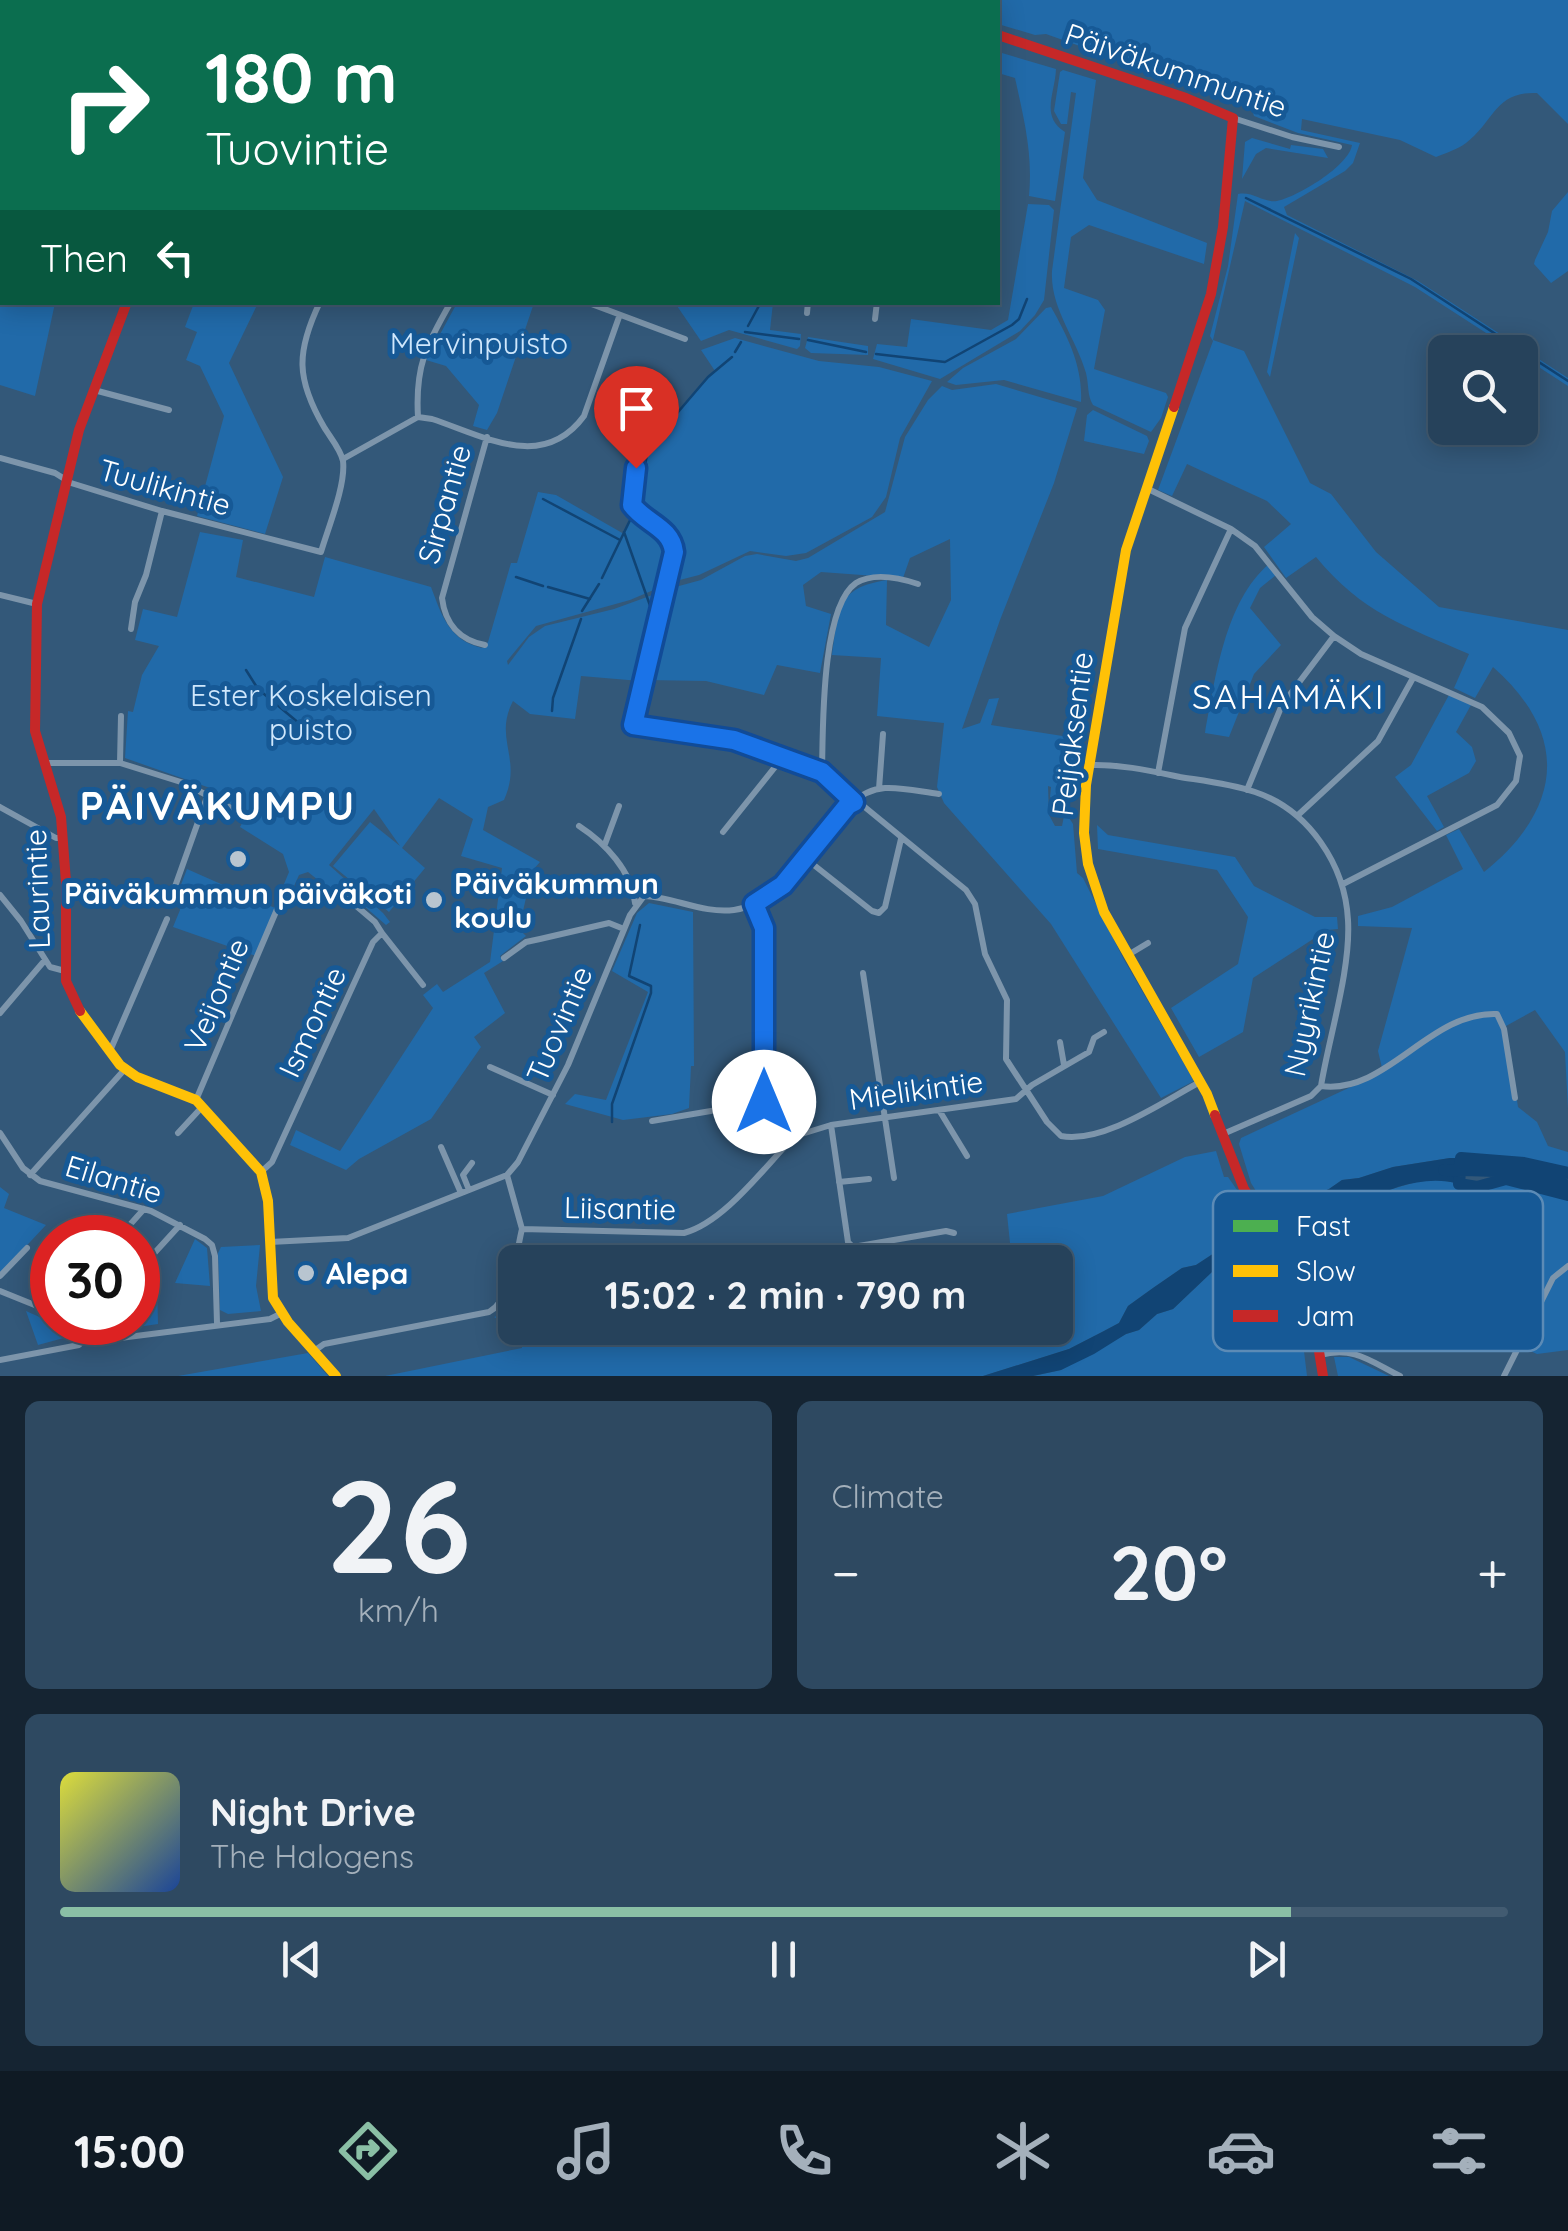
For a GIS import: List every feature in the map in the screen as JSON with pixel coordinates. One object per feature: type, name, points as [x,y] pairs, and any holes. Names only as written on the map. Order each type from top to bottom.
[{"type":"street","name":"Päiväkummuntie","points":[[1000,37],[1186,98],[1233,118],[1292,137],[1339,146]]},
{"type":"street","name":"Peijaksentie","points":[[1233,118],[1223,227],[1211,294],[1126,550],[1090,765],[1084,833],[1088,864],[1104,912],[1200,1082],[1246,1191]]},
{"type":"street","name":"Laurintie","points":[[126,305],[65,479],[36,604],[35,731],[55,790],[63,838],[65,971],[70,996],[125,1069],[200,1103],[261,1172]]},
{"type":"street","points":[[319,305],[302,351],[302,378],[314,410],[343,458],[418,418],[432,418],[516,446],[554,443],[584,416],[620,317]]},
{"type":"street","points":[[418,418],[419,367],[449,305]]},
{"type":"street","points":[[593,305],[684,338]]},
{"type":"street","points":[[806,314],[808,305]]},
{"type":"street","points":[[875,319],[877,305]]},
{"type":"street","points":[[93,390],[169,410]]},
{"type":"street","name":"Sirpantie","points":[[485,645],[470,641],[452,626],[444,613],[442,586],[487,437]]},
{"type":"street","name":"Tuulikintie","points":[[0,458],[162,510],[321,552],[342,477],[343,458]]},
{"type":"street","points":[[636,468],[632,505],[667,534],[674,552],[631,724],[734,740],[822,772],[972,897],[986,954],[1007,1000],[1006,1060],[1055,1131],[1071,1138],[1122,1123],[1200,1082]]},
{"type":"street","points":[[1145,487],[1231,529],[1255,546],[1312,617],[1334,636],[1361,654],[1466,698],[1497,718],[1509,733],[1520,756],[1516,781],[1496,805],[1342,884]]},
{"type":"street","points":[[131,628],[162,510]]},
{"type":"street","points":[[1158,773],[1186,628],[1231,529]]},
{"type":"street","points":[[822,772],[824,695],[840,603],[854,586],[870,578],[918,584]]},
{"type":"street","points":[[0,595],[36,604]]},
{"type":"street","points":[[1247,790],[1282,705],[1334,636]]},
{"type":"street","points":[[1297,816],[1378,741],[1413,678]]},
{"type":"street","points":[[120,763],[122,716]]},
{"type":"street","points":[[879,789],[883,734]]},
{"type":"street","points":[[723,832],[783,758]]},
{"type":"street","points":[[45,764],[120,763],[208,794],[242,814]]},
{"type":"street","name":"Nyyrikintie","points":[[1090,765],[1158,773],[1247,790],[1270,799],[1297,816],[1321,841],[1342,884],[1348,933],[1320,1086],[1311,1096],[1222,1134]]},
{"type":"street","points":[[636,903],[644,896],[655,896],[714,911],[754,904],[783,885],[848,805],[879,789],[939,794]]},
{"type":"street","points":[[172,895],[208,794]]},
{"type":"street","points":[[606,844],[619,806]]},
{"type":"street","points":[[0,807],[56,838],[63,838]]},
{"type":"street","points":[[579,826],[606,844],[634,892],[636,903]]},
{"type":"street","points":[[806,858],[872,911],[880,912],[901,839]]},
{"type":"street","points":[[0,896],[21,920],[50,967],[65,971]]},
{"type":"street","points":[[348,899],[375,922],[423,985]]},
{"type":"street","name":"Tuovintie","points":[[506,1175],[518,1162],[554,1095],[636,903]]},
{"type":"street","points":[[754,904],[764,928],[764,1116],[795,1136]]},
{"type":"street","name":"Veijontie","points":[[178,1134],[200,1103],[278,907]]},
{"type":"street","points":[[109,1052],[166,919]]},
{"type":"street","points":[[504,958],[526,942],[540,938],[609,923],[624,929]]},
{"type":"street","name":"Ismontie","points":[[261,1172],[272,1162],[373,942],[382,933]]},
{"type":"street","points":[[1127,956],[1148,943]]},
{"type":"street","points":[[0,1012],[45,960]]},
{"type":"street","points":[[862,974],[894,1178]]},
{"type":"street","points":[[1320,1086],[1344,1086],[1374,1073],[1453,1024],[1478,1015],[1497,1014],[1504,1029],[1515,1098]]},
{"type":"street","points":[[1026,1092],[1089,1052],[1094,1038],[1104,1032]]},
{"type":"street","points":[[1060,1042],[1064,1065]]},
{"type":"street","points":[[490,1067],[554,1095]]},
{"type":"street","points":[[30,1175],[125,1069]]},
{"type":"street","name":"Mielikintie","points":[[795,1136],[830,1125],[1016,1099],[1026,1092]]},
{"type":"street","points":[[652,1121],[764,1102]]},
{"type":"street","points":[[939,1110],[967,1156]]},
{"type":"street","points":[[830,1125],[848,1242],[853,1247],[946,1231],[954,1233]]},
{"type":"street","name":"Eilantie","points":[[0,1133],[30,1175],[40,1181],[144,1209],[180,1225],[212,1246],[218,1323]]},
{"type":"street","name":"Liisantie","points":[[506,1175],[522,1229],[684,1232],[699,1229],[715,1218],[795,1136]]},
{"type":"street","points":[[441,1148],[465,1191]]},
{"type":"street","points":[[465,1191],[464,1175],[472,1162]]},
{"type":"street","points":[[261,1172],[268,1202],[271,1291],[282,1313],[336,1376]]},
{"type":"street","points":[[269,1242],[348,1238],[506,1175]]},
{"type":"street","points":[[839,1182],[869,1178]]},
{"type":"street","points":[[139,1215],[144,1209]]},
{"type":"street","points":[[160,1247],[180,1225]]},
{"type":"street","points":[[314,1351],[324,1344],[489,1312],[508,1284],[522,1229]]},
{"type":"street","points":[[0,1276],[27,1248]]},
{"type":"street","points":[[1543,1298],[1553,1278],[1565,1268]]},
{"type":"street","points":[[0,1291],[30,1303]]},
{"type":"street","points":[[160,1332],[270,1319],[282,1313]]},
{"type":"street","points":[[0,1360],[79,1345]]},
{"type":"street","name":"Peijaksentie","points":[[1319,1351],[1323,1376]]},
{"type":"street","points":[[1320,1354],[1336,1351]]},
{"type":"street","points":[[1346,1351],[1400,1376]]},
{"type":"street","points":[[1504,1376],[1516,1351]]},
{"type":"green space","points":[[1000,0],[1568,0],[1568,124],[1537,93],[1523,94],[1503,102],[1466,143],[1436,157],[1400,140],[1302,119],[1301,130],[1360,143],[1353,163],[1345,171],[1284,207],[1287,215],[1418,281],[1502,335],[1489,335],[1415,287],[1245,201],[1213,340],[1244,351],[1310,483],[1331,494],[1376,552],[1439,607],[1568,630],[1568,1109],[1565,1052],[1535,1010],[1506,1026],[1518,1107],[1537,1122],[1548,1146],[1568,1152],[1568,1173],[1524,1163],[1450,1158],[1342,1180],[1325,1191],[1256,1191],[1239,1144],[1241,1138],[1383,1072],[1378,1051],[1412,928],[1358,926],[1358,916],[1392,907],[1463,869],[1446,835],[1459,829],[1484,872],[1530,822],[1542,796],[1547,770],[1535,718],[1493,667],[1475,698],[1454,688],[1469,654],[1368,605],[1316,557],[1286,578],[1264,547],[1291,524],[1267,501],[1187,464],[1172,496],[1158,490],[1213,341],[1210,336],[1228,266],[1238,194],[1272,201],[1286,198],[1332,171],[1352,145],[1298,133],[1254,116],[1251,107],[1046,34],[1035,35],[1000,25]]},
{"type":"green space","points":[[1000,54],[1056,69],[1051,112],[1057,126],[1065,132],[1055,201],[1029,196],[1030,166],[1015,78],[1000,74]]},
{"type":"green space","points":[[1063,70],[1096,80],[1083,178],[1097,200],[1207,243],[1204,264],[1089,225],[1071,237],[1064,288],[1098,300],[1105,310],[1094,369],[1166,393],[1168,397],[1151,432],[1093,405],[1082,360],[1055,298],[1052,271],[1076,93],[1071,92],[1067,124],[1061,124],[1054,111]]},
{"type":"green space","points":[[1252,138],[1290,149],[1291,145],[1323,149],[1328,158],[1266,148],[1256,154],[1242,179],[1245,142]]},
{"type":"green space","points":[[1568,192],[1568,271],[1551,283],[1534,264],[1552,211]]},
{"type":"green space","points":[[1028,204],[1049,205],[1054,210],[1044,300],[1020,331],[940,379],[873,359],[877,344],[907,347],[911,319],[991,330],[1008,320]]},
{"type":"green space","points":[[1295,233],[1299,238],[1270,377],[1267,372]]},
{"type":"green space","points":[[0,305],[55,305],[35,396],[0,385]]},
{"type":"green space","points":[[193,305],[257,305],[229,363],[283,477],[265,534],[197,516],[224,416],[200,366],[186,360],[197,332],[185,327]]},
{"type":"green space","name":"Mervinpuisto","points":[[456,305],[533,305],[497,413],[487,430],[473,426],[479,405],[446,366],[426,360]]},
{"type":"green space","points":[[676,305],[773,305],[770,330],[801,334],[797,349],[729,330],[701,341]]},
{"type":"green space","points":[[1051,307],[1077,364],[1081,402],[1004,380],[956,385],[947,382],[963,368],[1016,339]]},
{"type":"green space","points":[[808,337],[868,346],[868,355],[811,353],[805,348]]},
{"type":"green space","points":[[735,338],[819,361],[879,367],[932,381],[900,438],[886,497],[872,517],[806,553],[786,556],[750,551],[699,575],[668,583],[676,544],[633,501],[640,453],[715,371],[701,350]]},
{"type":"green space","points":[[1538,359],[1568,378],[1568,386],[1538,367]]},
{"type":"green space","points":[[996,384],[1077,408],[1054,483],[962,729],[980,723],[989,699],[999,698],[991,725],[1082,739],[1076,794],[1064,808],[1050,797],[1048,786],[1049,815],[1055,826],[1062,826],[1064,816],[1073,824],[1077,873],[1194,1081],[1161,1098],[1051,924],[944,803],[937,787],[944,723],[877,716],[881,658],[832,655],[839,614],[849,595],[887,580],[886,625],[929,647],[951,600],[950,539],[910,558],[903,578],[821,572],[803,585],[806,606],[831,614],[820,673],[777,665],[764,695],[706,681],[648,680],[668,589],[701,580],[745,556],[757,554],[796,561],[808,558],[885,512],[905,437],[928,400],[942,386],[952,390]]},
{"type":"green space","points":[[1093,410],[1147,436],[1144,454],[1084,441],[1087,415]]},
{"type":"green space","name":"Ester Koskelaisen puisto","points":[[538,492],[556,495],[624,534],[631,514],[644,522],[666,542],[666,571],[663,586],[630,600],[536,626],[507,661],[508,665],[529,637],[545,626],[614,609],[658,593],[640,681],[581,676],[575,719],[530,714],[513,701],[506,727],[509,785],[504,800],[488,807],[483,830],[540,862],[532,871],[519,929],[526,936],[500,956],[503,961],[484,973],[505,1013],[474,1037],[481,1047],[431,1119],[346,1170],[290,1145],[296,1130],[340,1151],[433,1008],[423,995],[437,984],[443,992],[490,962],[502,868],[461,856],[473,819],[439,798],[402,848],[425,868],[389,912],[333,866],[370,822],[400,846],[374,809],[329,865],[383,913],[390,922],[386,925],[349,893],[343,900],[308,872],[299,875],[286,904],[277,901],[289,872],[283,854],[240,827],[249,811],[223,801],[209,792],[210,788],[125,758],[128,711],[133,712],[142,675],[159,646],[135,640],[143,609],[177,617],[200,532],[243,540],[236,577],[314,597],[325,557],[431,587],[454,633],[482,648],[488,642],[511,563],[517,563]]},
{"type":"green space","points":[[1269,564],[1276,575],[1260,588],[1250,608],[1281,645],[1254,674],[1229,737],[1205,733],[1232,619],[1254,580]]},
{"type":"green space","points":[[1449,695],[1471,705],[1456,732],[1472,747],[1476,761],[1469,773],[1427,796],[1444,827],[1437,831],[1395,777],[1411,765]]},
{"type":"green space","points":[[1097,825],[1108,835],[1235,857],[1254,886],[1315,917],[1337,917],[1338,929],[1327,930],[1253,978],[1243,1032],[1199,1057],[1171,1008],[1238,964],[1248,917],[1217,870],[1098,849]]},
{"type":"green space","points":[[187,869],[275,908],[256,956],[173,927],[180,910],[177,895]]},
{"type":"green space","points":[[649,903],[693,912],[694,1066],[689,1108],[623,1120],[565,1104],[575,1094],[606,1100],[648,992],[612,971],[637,913]]},
{"type":"green space","points":[[1216,1151],[1224,1177],[1238,1191],[1213,1191],[1213,1254],[1196,1265],[1182,1268],[1128,1306],[1119,1323],[1069,1349],[983,1376],[385,1376],[522,1348],[522,1345],[1073,1345],[1073,1245],[1010,1245],[1007,1214],[1103,1196],[1185,1157]]},
{"type":"green space","points":[[1430,1178],[1477,1187],[1506,1179],[1568,1195],[1568,1350],[1537,1354],[1530,1351],[1543,1351],[1543,1191],[1385,1191]]},
{"type":"green space","points":[[0,1187],[9,1194],[4,1208],[30,1219],[30,1242],[0,1274]]},
{"type":"green space","points":[[195,1239],[207,1248],[210,1286],[175,1283]]},
{"type":"green space","points":[[260,1245],[256,1286],[261,1311],[228,1314],[220,1310],[221,1247]]},
{"type":"green space","points":[[1213,1271],[1213,1351],[1304,1351],[1307,1376],[1033,1376],[1061,1370],[1139,1330],[1157,1314],[1173,1309]]},
{"type":"green space","points":[[308,1353],[328,1376],[178,1376]]},
{"type":"green space","points":[[1334,1357],[1349,1357],[1389,1376],[1338,1376]]},
{"type":"shaded area","points":[[1461,1158],[1459,1184],[1435,1181],[1387,1191],[1325,1191],[1342,1180],[1393,1167]]},
{"type":"shaded area","points":[[1213,1254],[1213,1271],[1173,1309],[1157,1314],[1139,1330],[1094,1354],[1061,1370],[1033,1376],[983,1376],[1069,1349],[1119,1323],[1128,1306],[1182,1268],[1196,1265]]},
{"type":"waterway","points":[[1246,198],[1411,279],[1568,381]]},
{"type":"waterway","points":[[876,354],[945,362],[1012,325],[1019,319],[1027,299]]},
{"type":"waterway","points":[[748,326],[759,305]]},
{"type":"waterway","points":[[745,332],[799,339]]},
{"type":"waterway","points":[[808,340],[866,352]]},
{"type":"waterway","points":[[735,352],[741,342]]},
{"type":"waterway","points":[[636,506],[649,446],[708,377],[732,357]]},
{"type":"waterway","points":[[543,499],[620,540]]},
{"type":"waterway","points":[[602,578],[633,514]]},
{"type":"waterway","points":[[624,532],[653,614]]},
{"type":"waterway","points":[[516,577],[543,586]]},
{"type":"waterway","points":[[582,611],[599,584]]},
{"type":"waterway","points":[[548,587],[590,599]]},
{"type":"waterway","points":[[552,711],[581,619]]},
{"type":"waterway","points":[[246,670],[258,689],[300,724]]},
{"type":"waterway","points":[[612,1122],[612,1104],[651,993],[651,986],[629,976],[640,925]]},
{"type":"waterway","points":[[1568,1173],[1524,1163],[1461,1158],[1459,1184],[1477,1187],[1506,1179],[1568,1195]]},
{"type":"waterway","points":[[1444,1170],[1523,1174],[1568,1186]]},
{"type":"traffic: slow","points":[[1174,407],[1126,550],[1086,785],[1084,833],[1088,864],[1104,912],[1207,1094],[1215,1115]]},
{"type":"traffic: slow","points":[[80,1011],[120,1065],[137,1077],[196,1100],[261,1172],[268,1201],[273,1298],[288,1322],[336,1376]]},
{"type":"traffic: jam","points":[[1000,36],[1186,98],[1233,118],[1223,227],[1211,294],[1174,407]]},
{"type":"traffic: jam","points":[[80,1011],[66,981],[66,882],[61,817],[35,731],[37,604],[79,430],[126,305]]},
{"type":"traffic: jam","points":[[1215,1115],[1245,1191]]},
{"type":"traffic: jam","points":[[1319,1351],[1323,1376]]},
{"type":"place","name":"Päiväkummun päiväkoti","points":[[238,859]]},
{"type":"place","name":"Päiväkummun koulu","points":[[434,900]]},
{"type":"place","name":"Alepa","points":[[306,1273]]},
{"type":"district","name":"SAHAMÄKI","points":[[1289,696]]},
{"type":"district","name":"PÄIVÄKUMPU","points":[[218,805]]},
{"type":"route","points":[[636,468],[632,505],[667,534],[674,552],[633,725],[734,740],[822,772],[854,802],[783,885],[754,904],[764,928],[764,1102]]}]
